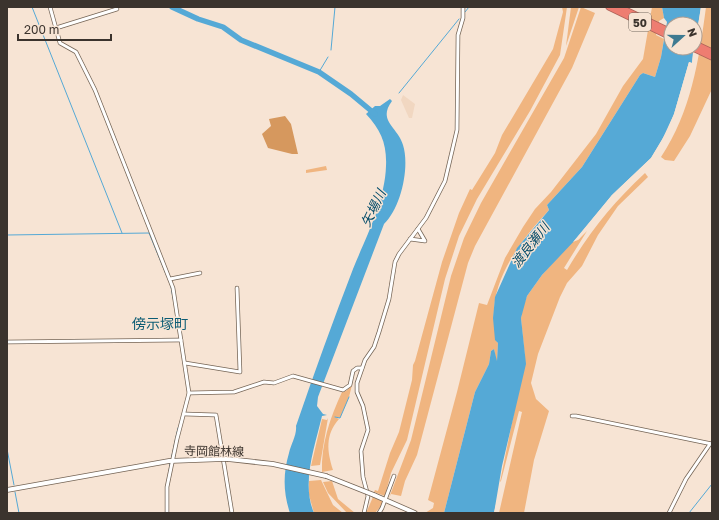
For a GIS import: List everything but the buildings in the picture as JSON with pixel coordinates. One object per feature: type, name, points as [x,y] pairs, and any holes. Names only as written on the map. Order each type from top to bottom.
[{"type":"highway","name":"50","points":[[609,7],[663,34]]},
{"type":"highway","name":"50","points":[[619,7],[663,28]]},
{"type":"highway","points":[[703,53],[712,58]]},
{"type":"main road","name":"寺岡館林線","points":[[7,490],[172,461],[228,459],[273,464],[326,476],[414,513]]},
{"type":"street","points":[[50,7],[60,43],[76,52],[95,90],[173,288],[189,393],[185,414],[172,461],[167,490],[167,513]]},
{"type":"street","points":[[364,513],[368,496],[363,477],[361,451],[368,430],[356,386],[362,368],[374,347],[379,332],[389,299],[396,262],[443,187],[456,137],[458,116],[458,35],[463,18],[463,7]]},
{"type":"street","points":[[56,28],[117,9]]},
{"type":"street","points":[[410,239],[425,241],[418,229]]},
{"type":"street","points":[[170,279],[200,273]]},
{"type":"street","points":[[185,363],[240,372],[237,288]]},
{"type":"street","points":[[7,342],[182,340]]},
{"type":"street","points":[[189,393],[234,392],[264,382],[274,383],[295,376],[338,390],[348,388],[353,371],[357,368],[362,368]]},
{"type":"street","points":[[185,414],[216,415],[232,513]]},
{"type":"street","points":[[572,416],[711,444],[686,479],[669,513]]},
{"type":"street","points":[[379,513],[386,501],[394,476]]},
{"type":"shaded area","points":[[562,7],[567,7],[560,55],[530,111],[477,199],[459,236],[445,279],[407,440],[391,473],[385,496],[374,492],[375,490],[378,491],[390,453],[399,432],[412,380],[413,365],[442,262],[459,213],[470,189],[472,190],[495,153],[502,135],[553,49],[563,12]]},
{"type":"shaded area","points":[[571,7],[579,7],[566,46]]},
{"type":"shaded area","points":[[581,7],[595,13],[572,68],[475,246],[468,263],[417,455],[405,481],[401,496],[391,494],[389,498],[411,440],[451,276],[464,238],[481,203],[564,58]]},
{"type":"shaded area","points":[[652,7],[662,7],[664,16],[663,19],[659,21],[656,35],[663,38],[663,45],[655,77],[643,73],[640,75],[582,167],[547,205],[549,210],[527,235],[508,264],[496,295],[494,312],[496,338],[498,343],[497,364],[494,349],[491,351],[489,364],[475,392],[444,513],[425,513],[433,508],[434,503],[428,500],[479,303],[487,305],[505,258],[523,227],[535,209],[551,192],[596,134],[623,86],[643,59]]},
{"type":"shaded area","points":[[706,7],[712,7],[712,89],[690,136],[674,161],[665,160],[661,157],[680,122],[687,104],[698,56],[703,56],[703,26]]},
{"type":"shaded area","points":[[403,95],[415,104],[412,118],[409,118],[401,100]]},
{"type":"shaded area","points":[[285,116],[291,124],[298,154],[268,148],[262,134],[271,126],[269,119]]},
{"type":"shaded area","points":[[326,166],[327,170],[306,173],[306,170]]},
{"type":"shaded area","points":[[645,173],[648,177],[618,206],[598,235],[582,266],[567,283],[560,297],[538,354],[531,383],[536,399],[549,411],[534,460],[524,513],[499,513],[522,412],[519,411],[500,482],[525,358],[521,318],[527,296],[542,275],[564,250],[572,242],[578,240],[587,231],[564,268],[567,270],[602,218]]},
{"type":"shaded area","points":[[352,385],[349,397],[340,418],[335,417],[339,419],[334,425],[329,437],[329,456],[333,470],[322,472],[323,451],[330,421],[342,392],[346,391]]},
{"type":"shaded area","points":[[328,418],[320,465],[311,466],[322,419],[327,420]]},
{"type":"shaded area","points":[[321,480],[333,505],[343,513],[314,513],[309,495],[309,481]]},
{"type":"shaded area","points":[[332,481],[338,499],[355,513],[347,513],[328,493],[323,482]]},
{"type":"shaded area","points":[[373,497],[382,501],[382,505],[375,513],[366,513]]},
{"type":"water","points":[[662,7],[701,7],[700,16],[664,16]]},
{"type":"water","name":"渡良瀬川","points":[[663,45],[663,56],[693,56],[692,63],[689,62],[674,114],[667,131],[651,158],[612,195],[577,238],[542,275],[527,296],[521,318],[526,364],[502,466],[494,513],[444,513],[475,392],[489,364],[491,351],[494,349],[497,361],[498,343],[495,340],[493,318],[495,297],[517,248],[549,210],[547,205],[582,167],[640,75],[643,73],[655,77]]},
{"type":"water","points":[[390,99],[392,101],[388,108],[387,114],[390,124],[397,133],[403,145],[405,154],[405,175],[399,198],[390,217],[384,224],[318,397],[317,406],[323,414],[327,415],[322,416],[310,464],[309,489],[310,501],[314,513],[290,513],[286,498],[285,476],[287,460],[295,436],[296,426],[338,308],[379,206],[385,179],[386,158],[384,144],[376,126],[366,114],[375,106],[380,106]]},
{"type":"pier","points":[[701,7],[703,7],[702,16],[700,16]]},
{"type":"pier","points":[[693,56],[695,56],[694,63],[691,65],[676,114],[663,141],[652,159],[625,184],[579,239],[573,242],[612,195],[651,158],[662,140],[674,114],[689,62],[692,63]]},
{"type":"pier","points":[[503,477],[497,513],[494,513],[501,483]]},
{"type":"waterway","points":[[32,7],[122,233]]},
{"type":"waterway","name":"矢場川","points":[[172,7],[198,19],[223,27],[241,40],[319,72],[351,94],[375,114]]},
{"type":"waterway","points":[[331,50],[335,7]]},
{"type":"waterway","points":[[465,12],[469,7]]},
{"type":"waterway","points":[[399,93],[459,19]]},
{"type":"waterway","points":[[319,72],[328,57]]},
{"type":"waterway","points":[[7,235],[149,233],[166,274]]},
{"type":"waterway","points":[[171,287],[174,303]]},
{"type":"waterway","points":[[335,417],[340,418],[349,397]]},
{"type":"waterway","points":[[171,460],[178,428]]},
{"type":"waterway","points":[[7,449],[14,485]]},
{"type":"waterway","points":[[169,472],[170,463]]},
{"type":"waterway","points":[[689,513],[712,484]]},
{"type":"waterway","points":[[166,486],[166,511]]},
{"type":"waterway","points":[[15,492],[19,513]]},
{"type":"district","name":"傍示塚町","points":[[160,323]]}]
